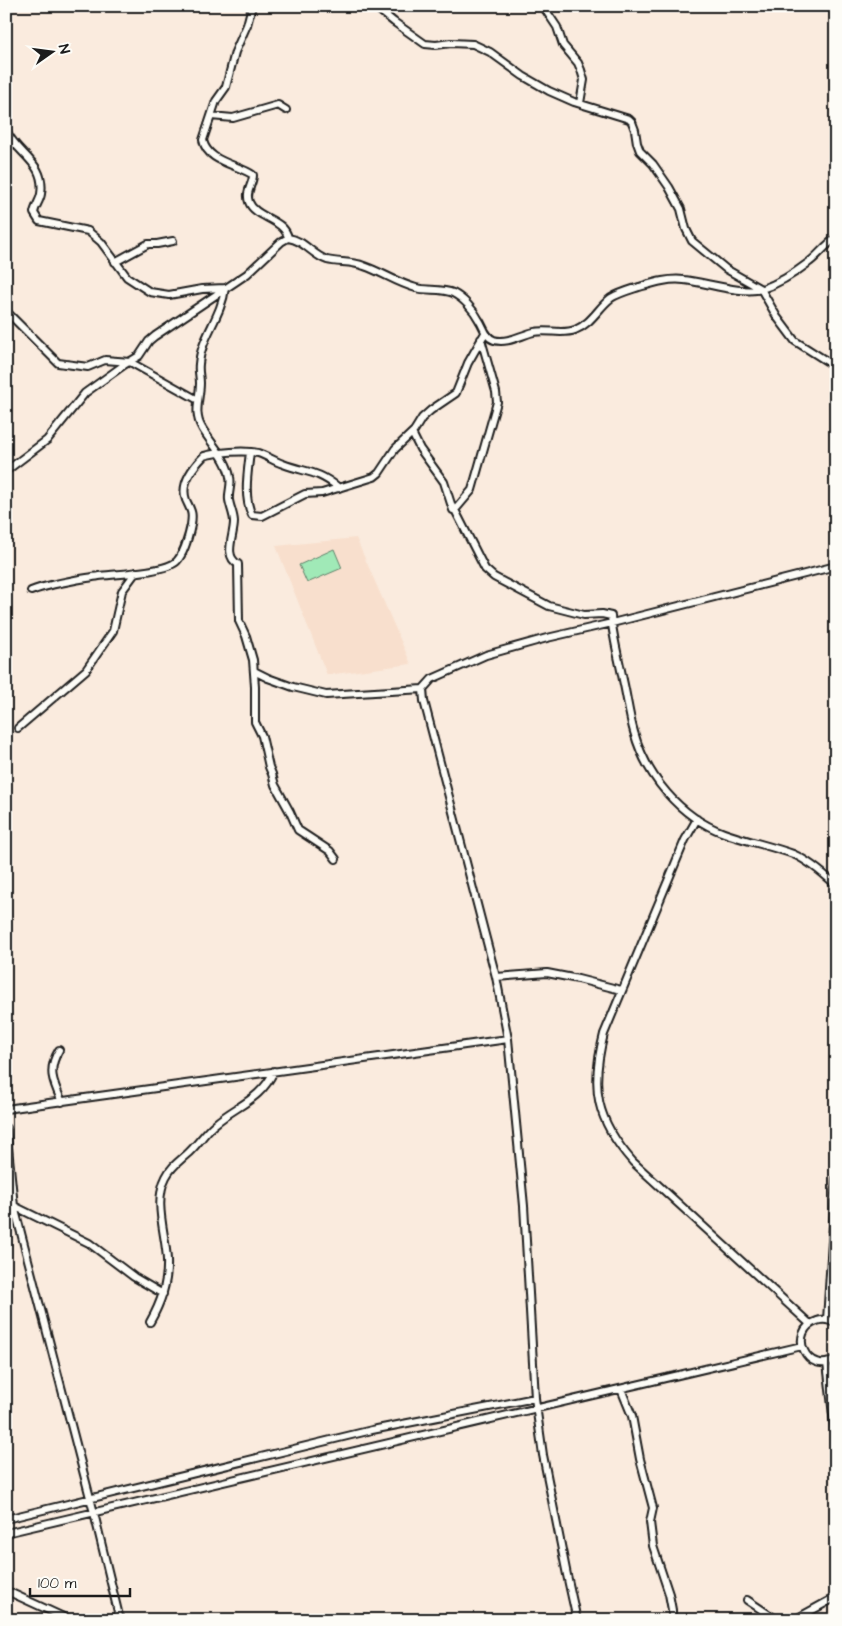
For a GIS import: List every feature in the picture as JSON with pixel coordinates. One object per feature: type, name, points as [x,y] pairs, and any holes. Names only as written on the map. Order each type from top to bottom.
[{"type":"street","points":[[252,6],[248,25],[235,52],[228,81],[216,101],[204,136],[204,146],[221,161],[252,175],[253,178],[248,190],[251,205],[256,211],[274,221],[286,233],[288,238]]},
{"type":"street","points":[[370,6],[378,9],[426,44],[473,44],[490,52],[531,81],[580,104],[624,116],[632,122],[640,151],[653,164],[669,187],[681,210],[686,229],[692,241],[726,269],[761,289],[777,317],[795,341],[836,367]]},
{"type":"street","points":[[543,6],[557,26],[563,45],[578,63],[581,70],[584,80],[580,104]]},
{"type":"street","points":[[211,116],[233,118],[278,105],[286,110]]},
{"type":"street","points":[[6,130],[13,143],[31,159],[38,171],[41,193],[34,208],[36,217],[43,222],[88,231],[101,242],[121,271],[141,288],[157,294],[169,295],[225,288]]},
{"type":"street","points":[[6,471],[47,440],[85,394],[99,382],[140,356],[149,341],[155,336],[247,274],[280,242],[288,238],[300,242],[326,260],[364,266],[403,285],[419,289],[452,292],[470,307],[479,319],[485,333],[492,340],[500,342],[543,330],[568,332],[586,324],[615,296],[639,287],[668,280],[707,283],[745,291],[761,289],[783,279],[808,264],[836,238]]},
{"type":"street","points":[[116,262],[148,244],[173,240]]},
{"type":"street","points":[[225,288],[220,309],[200,353],[200,384],[197,413],[201,427],[226,464],[231,478],[231,490],[228,498],[234,522],[230,540],[231,555],[233,561],[239,566],[240,621],[251,652],[254,670],[255,722],[262,736],[268,767],[273,775],[275,786],[298,830],[330,851],[336,858]]},
{"type":"street","points":[[7,312],[58,363],[88,368],[105,360],[130,362],[198,400]]},
{"type":"street","points":[[250,452],[247,493],[250,512],[254,516],[262,516],[305,494],[322,493],[374,477],[395,449],[412,433],[422,418],[456,393],[468,364],[485,333]]},
{"type":"street","points":[[455,510],[472,490],[496,402],[496,392],[481,339]]},
{"type":"street","points":[[412,433],[418,446],[444,482],[453,510],[455,510],[485,569],[494,577],[550,606],[584,615],[602,614],[611,616],[634,731],[641,752],[651,772],[664,790],[696,819],[710,827],[725,834],[794,855],[817,868],[836,885]]},
{"type":"street","points":[[31,591],[93,577],[164,567],[177,561],[190,529],[192,516],[184,489],[187,479],[204,456],[250,452],[283,464],[315,472],[324,476],[339,488]]},
{"type":"street","points":[[577,1620],[543,1455],[536,1408],[524,1206],[508,1039],[496,977],[424,702],[424,689],[432,679],[486,655],[836,566]]},
{"type":"street","points":[[18,728],[86,670],[113,631],[122,591],[136,572]]},
{"type":"street","points":[[254,670],[268,678],[293,687],[326,695],[424,689]]},
{"type":"street","points":[[696,819],[685,840],[604,1034],[598,1056],[596,1083],[599,1105],[606,1126],[618,1146],[632,1162],[810,1324]]},
{"type":"street","points":[[496,977],[547,973],[563,975],[621,990]]},
{"type":"street","points":[[6,1109],[508,1039]]},
{"type":"street","points":[[59,1050],[54,1059],[52,1070],[53,1080],[62,1102]]},
{"type":"street","points":[[150,1322],[166,1279],[167,1259],[160,1198],[166,1176],[173,1166],[187,1155],[215,1124],[260,1092],[274,1071]]},
{"type":"street","points":[[6,1128],[14,1206],[120,1620]]},
{"type":"street","points":[[827,1320],[836,1178]]},
{"type":"street","points":[[14,1206],[89,1243],[134,1277],[162,1294]]},
{"type":"street","points":[[836,1324],[827,1320],[821,1320],[810,1324],[802,1336],[802,1346],[811,1360],[827,1363],[836,1359]]},
{"type":"street","points":[[6,1533],[802,1346]]},
{"type":"street","points":[[827,1363],[836,1442]]},
{"type":"street","points":[[621,1390],[632,1416],[652,1508],[650,1522],[652,1546],[669,1594],[672,1620]]},
{"type":"street","points":[[6,1520],[372,1430],[535,1398]]},
{"type":"street","points":[[8,1591],[70,1620]]},
{"type":"street","points":[[790,1620],[796,1619],[836,1597]]},
{"type":"street","points":[[747,1600],[777,1620]]},
{"type":"shaded area","points":[[356,538],[411,664],[327,675],[276,546]]},
{"type":"green space","points":[[334,549],[342,568],[307,583],[299,565]]}]
